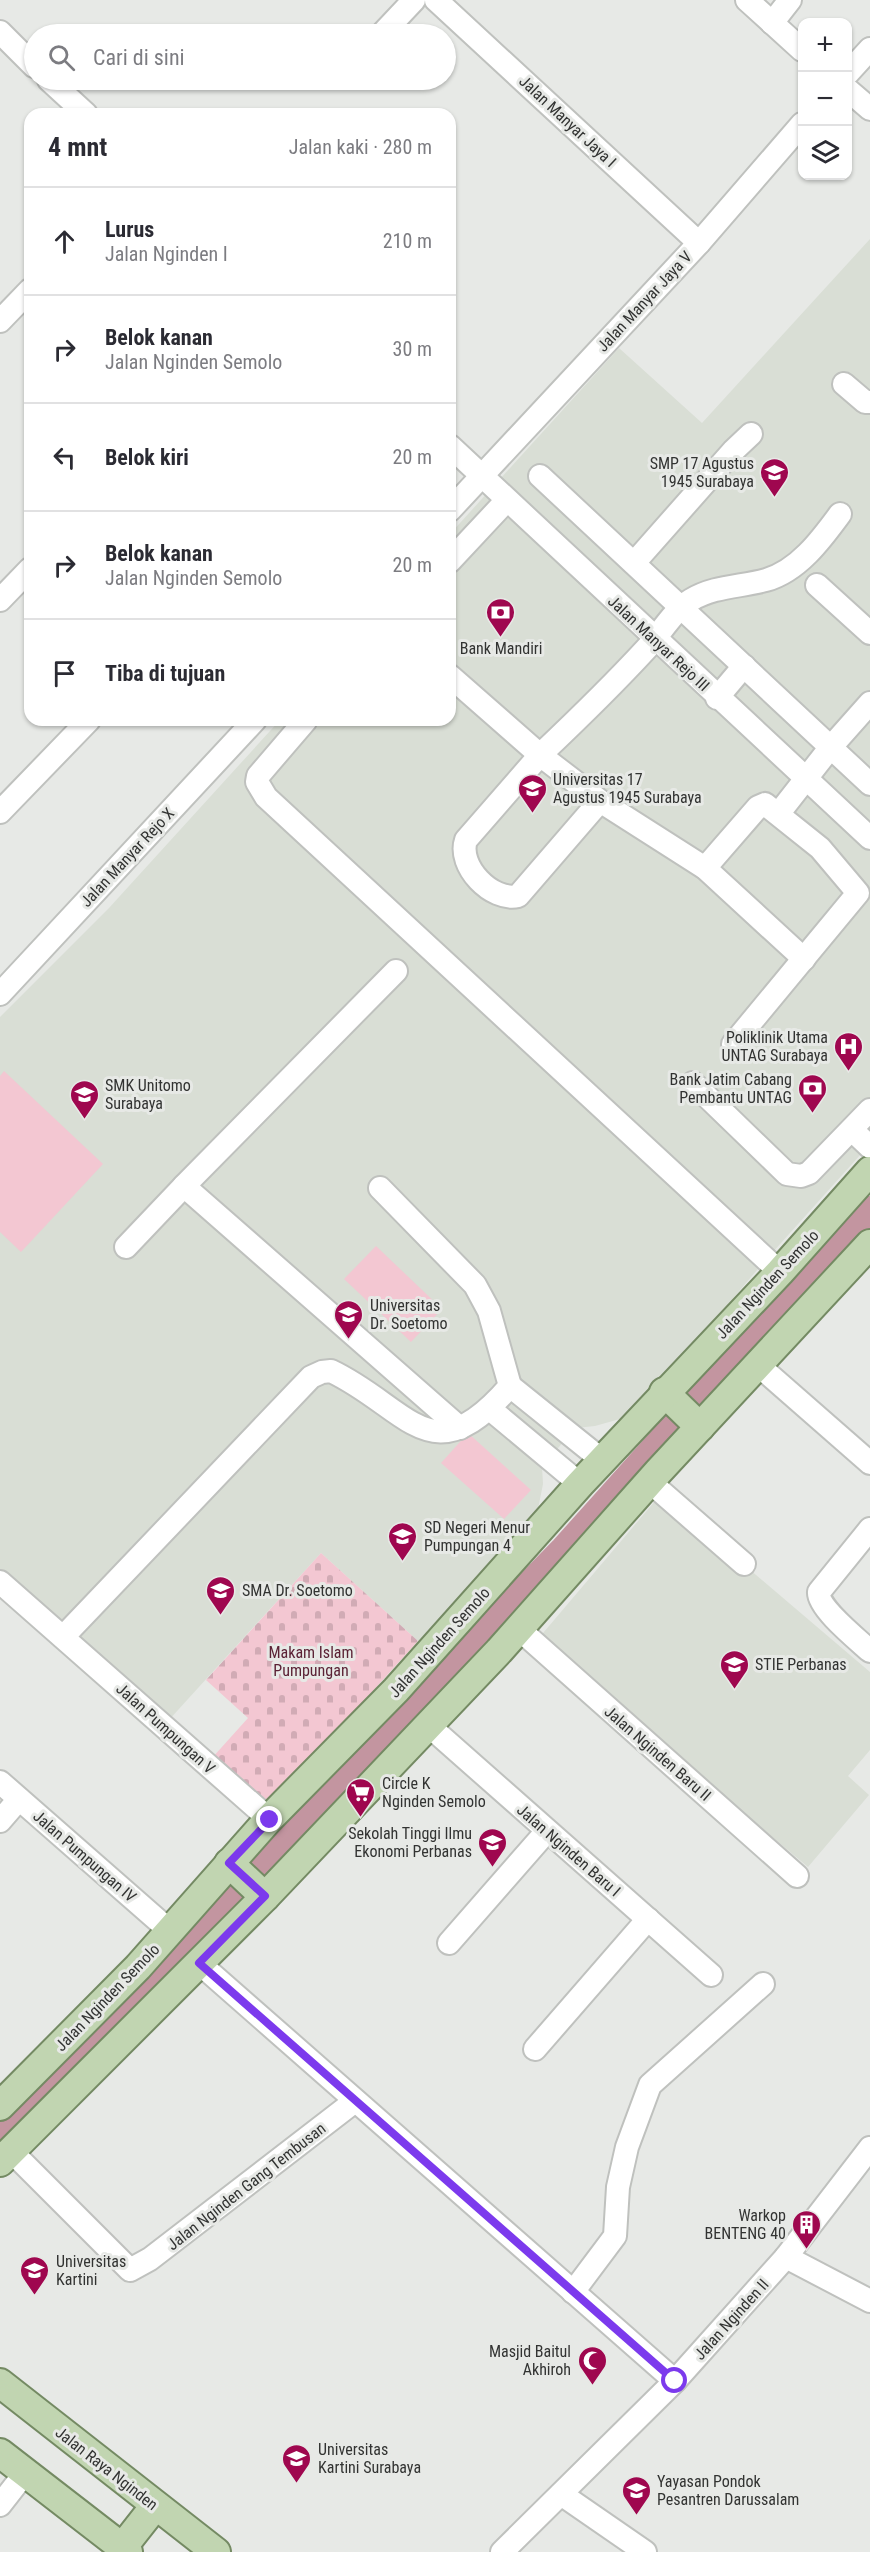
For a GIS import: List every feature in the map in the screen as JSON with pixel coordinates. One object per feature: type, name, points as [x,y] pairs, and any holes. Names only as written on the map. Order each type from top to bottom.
[{"type":"main road","name":"Jalan Nginden Semolo","points":[[0,2106],[170,1931],[247,1880],[428,1725],[519,1629],[650,1482],[684,1410],[780,1272],[870,1171]]},
{"type":"main road","name":"Jalan Nginden Semolo","points":[[5,2157],[203,1967],[247,1880],[270,1820],[411,1674],[579,1484],[602,1460],[758,1365],[870,1244]]},
{"type":"main road","name":"Jalan Raya Nginden","points":[[0,2383],[216,2552]]},
{"type":"main road","points":[[0,2453],[125,2550],[155,2506]]},
{"type":"street","points":[[391,24],[414,0]]},
{"type":"street","name":"Jalan Manyar Jaya I","points":[[436,0],[699,243]]},
{"type":"street","points":[[747,0],[798,46]]},
{"type":"street","points":[[772,23],[790,0]]},
{"type":"street","points":[[1,34],[24,56]]},
{"type":"street","points":[[849,72],[870,49]]},
{"type":"street","points":[[60,90],[79,108]]},
{"type":"street","points":[[852,93],[870,109]]},
{"type":"street","name":"Jalan Manyar Jaya V","points":[[483,476],[699,243],[800,126]]},
{"type":"street","points":[[0,321],[24,296]]},
{"type":"street","points":[[844,384],[865,402],[870,402]]},
{"type":"street","points":[[634,563],[751,434]]},
{"type":"street","name":"Jalan Manyar Rejo III","points":[[456,451],[717,698],[870,838]]},
{"type":"street","points":[[456,504],[483,476]]},
{"type":"street","points":[[540,476],[870,784]]},
{"type":"street","points":[[456,555],[507,500]]},
{"type":"street","points":[[600,801],[518,896],[501,896],[471,870],[463,850],[474,830],[540,755],[654,639],[682,607],[707,593],[727,586],[767,580],[789,568],[806,556],[840,514]]},
{"type":"street","points":[[0,600],[24,575]]},
{"type":"street","points":[[817,585],[870,633]]},
{"type":"street","points":[[717,698],[744,666]]},
{"type":"street","points":[[456,681],[540,755],[600,801],[705,868],[804,959]]},
{"type":"street","points":[[779,813],[830,748],[870,703]]},
{"type":"street","points":[[0,812],[83,726]]},
{"type":"street","name":"Jalan Manyar Rejo X","points":[[0,994],[249,726]]},
{"type":"street","points":[[301,726],[258,776],[256,782],[266,797],[780,1272]]},
{"type":"street","points":[[705,868],[761,804],[779,813],[820,848],[858,893],[733,1044]]},
{"type":"street","points":[[126,1247],[396,971]]},
{"type":"street","points":[[693,1083],[787,1174],[794,1177],[809,1173],[870,1110]]},
{"type":"street","points":[[852,1130],[870,1147]]},
{"type":"street","points":[[184,1186],[460,1428]]},
{"type":"street","points":[[380,1188],[475,1285],[489,1311],[510,1386],[602,1460]]},
{"type":"street","points":[[758,1365],[870,1463]]},
{"type":"street","points":[[63,1637],[311,1377],[331,1371],[421,1429],[440,1433],[460,1428],[490,1409],[510,1386]]},
{"type":"street","points":[[490,1409],[579,1484]]},
{"type":"street","points":[[650,1482],[744,1564]]},
{"type":"street","points":[[870,1529],[819,1592],[818,1597],[824,1606],[870,1651]]},
{"type":"street","name":"Jalan Pumpungan V","points":[[0,1582],[270,1820]]},
{"type":"street","name":"Jalan Nginden Baru II","points":[[519,1629],[797,1876]]},
{"type":"street","name":"Jalan Nginden Baru I","points":[[428,1725],[711,1975]]},
{"type":"street","name":"Jalan Pumpungan IV","points":[[0,1782],[170,1931]]},
{"type":"street","points":[[0,1821],[19,1799]]},
{"type":"street","points":[[449,1943],[547,1832]]},
{"type":"street","points":[[535,2049],[648,1919]]},
{"type":"street","points":[[203,1967],[675,2381]]},
{"type":"street","points":[[573,2292],[615,2236],[618,2187],[627,2147],[650,2085],[763,1984]]},
{"type":"street","name":"Jalan Nginden Gang Tembusan","points":[[5,2157],[130,2270],[150,2259],[355,2101]]},
{"type":"street","name":"Jalan Nginden II","points":[[502,2552],[675,2381],[786,2258],[870,2148]]},
{"type":"street","points":[[786,2258],[870,2301]]},
{"type":"street","points":[[0,2505],[25,2473]]},
{"type":"street","points":[[561,2494],[645,2552]]},
{"type":"shaded area","points":[[870,239],[870,1144],[763,1263],[634,1415],[595,1426],[576,1428],[570,1434],[542,1467],[543,1484],[538,1509],[489,1567],[418,1641],[321,1553],[168,1721],[0,1573],[0,1017],[109,908],[275,726],[456,726],[456,527],[619,348],[702,423]]},
{"type":"shaded area","name":"STIE Perbanas","points":[[661,1494],[870,1672],[870,1750],[848,1776],[869,1795],[808,1867],[538,1639]]},
{"type":"green space","points":[[4,1071],[103,1164],[21,1252],[0,1232],[0,1076]]},
{"type":"green space","points":[[376,1246],[442,1309],[411,1342],[344,1279]]},
{"type":"green space","points":[[468,1433],[531,1490],[504,1519],[441,1463]]},
{"type":"green space","name":"Makam Islam Pumpungan","points":[[321,1553],[418,1641],[267,1808],[212,1758],[248,1718],[206,1680]]},
{"type":"waterway","points":[[11,2133],[268,1859],[567,1552],[870,1214]]},
{"type":"place","name":"SMP 17 Agustus 1945 Surabaya","points":[[775,498]]},
{"type":"place","name":"Bank Mandiri","points":[[501,638]]},
{"type":"place","name":"Universitas 17 Agustus 1945 Surabaya","points":[[532,814]]},
{"type":"place","name":"Poliklinik Utama UNTAG Surabaya","points":[[849,1072]]},
{"type":"place","name":"Bank Jatim Cabang Pembantu UNTAG","points":[[813,1114]]},
{"type":"place","name":"SMK Unitomo Surabaya","points":[[84,1120]]},
{"type":"place","name":"Universitas Dr. Soetomo","points":[[349,1340]]},
{"type":"place","name":"SD Negeri Menur Pumpungan 4","points":[[403,1562]]},
{"type":"place","name":"SMA Dr. Soetomo","points":[[221,1616]]},
{"type":"place","name":"STIE Perbanas","points":[[734,1690]]},
{"type":"place","name":"Circle K Nginden Semolo","points":[[361,1818]]},
{"type":"place","name":"Sekolah Tinggi Ilmu Ekonomi Perbanas","points":[[493,1868]]},
{"type":"place","name":"Warkop BENTENG 40","points":[[807,2250]]},
{"type":"place","name":"Universitas Kartini","points":[[35,2296]]},
{"type":"place","name":"Masjid Baitul Akhiroh","points":[[592,2386]]},
{"type":"place","name":"Universitas Kartini Surabaya","points":[[297,2484]]},
{"type":"place","name":"Yayasan Pondok Pesantren Darussalam","points":[[636,2516]]},
{"type":"route","points":[[270,1820],[229,1863],[265,1896],[199,1963],[614,2330],[675,2381]]}]
